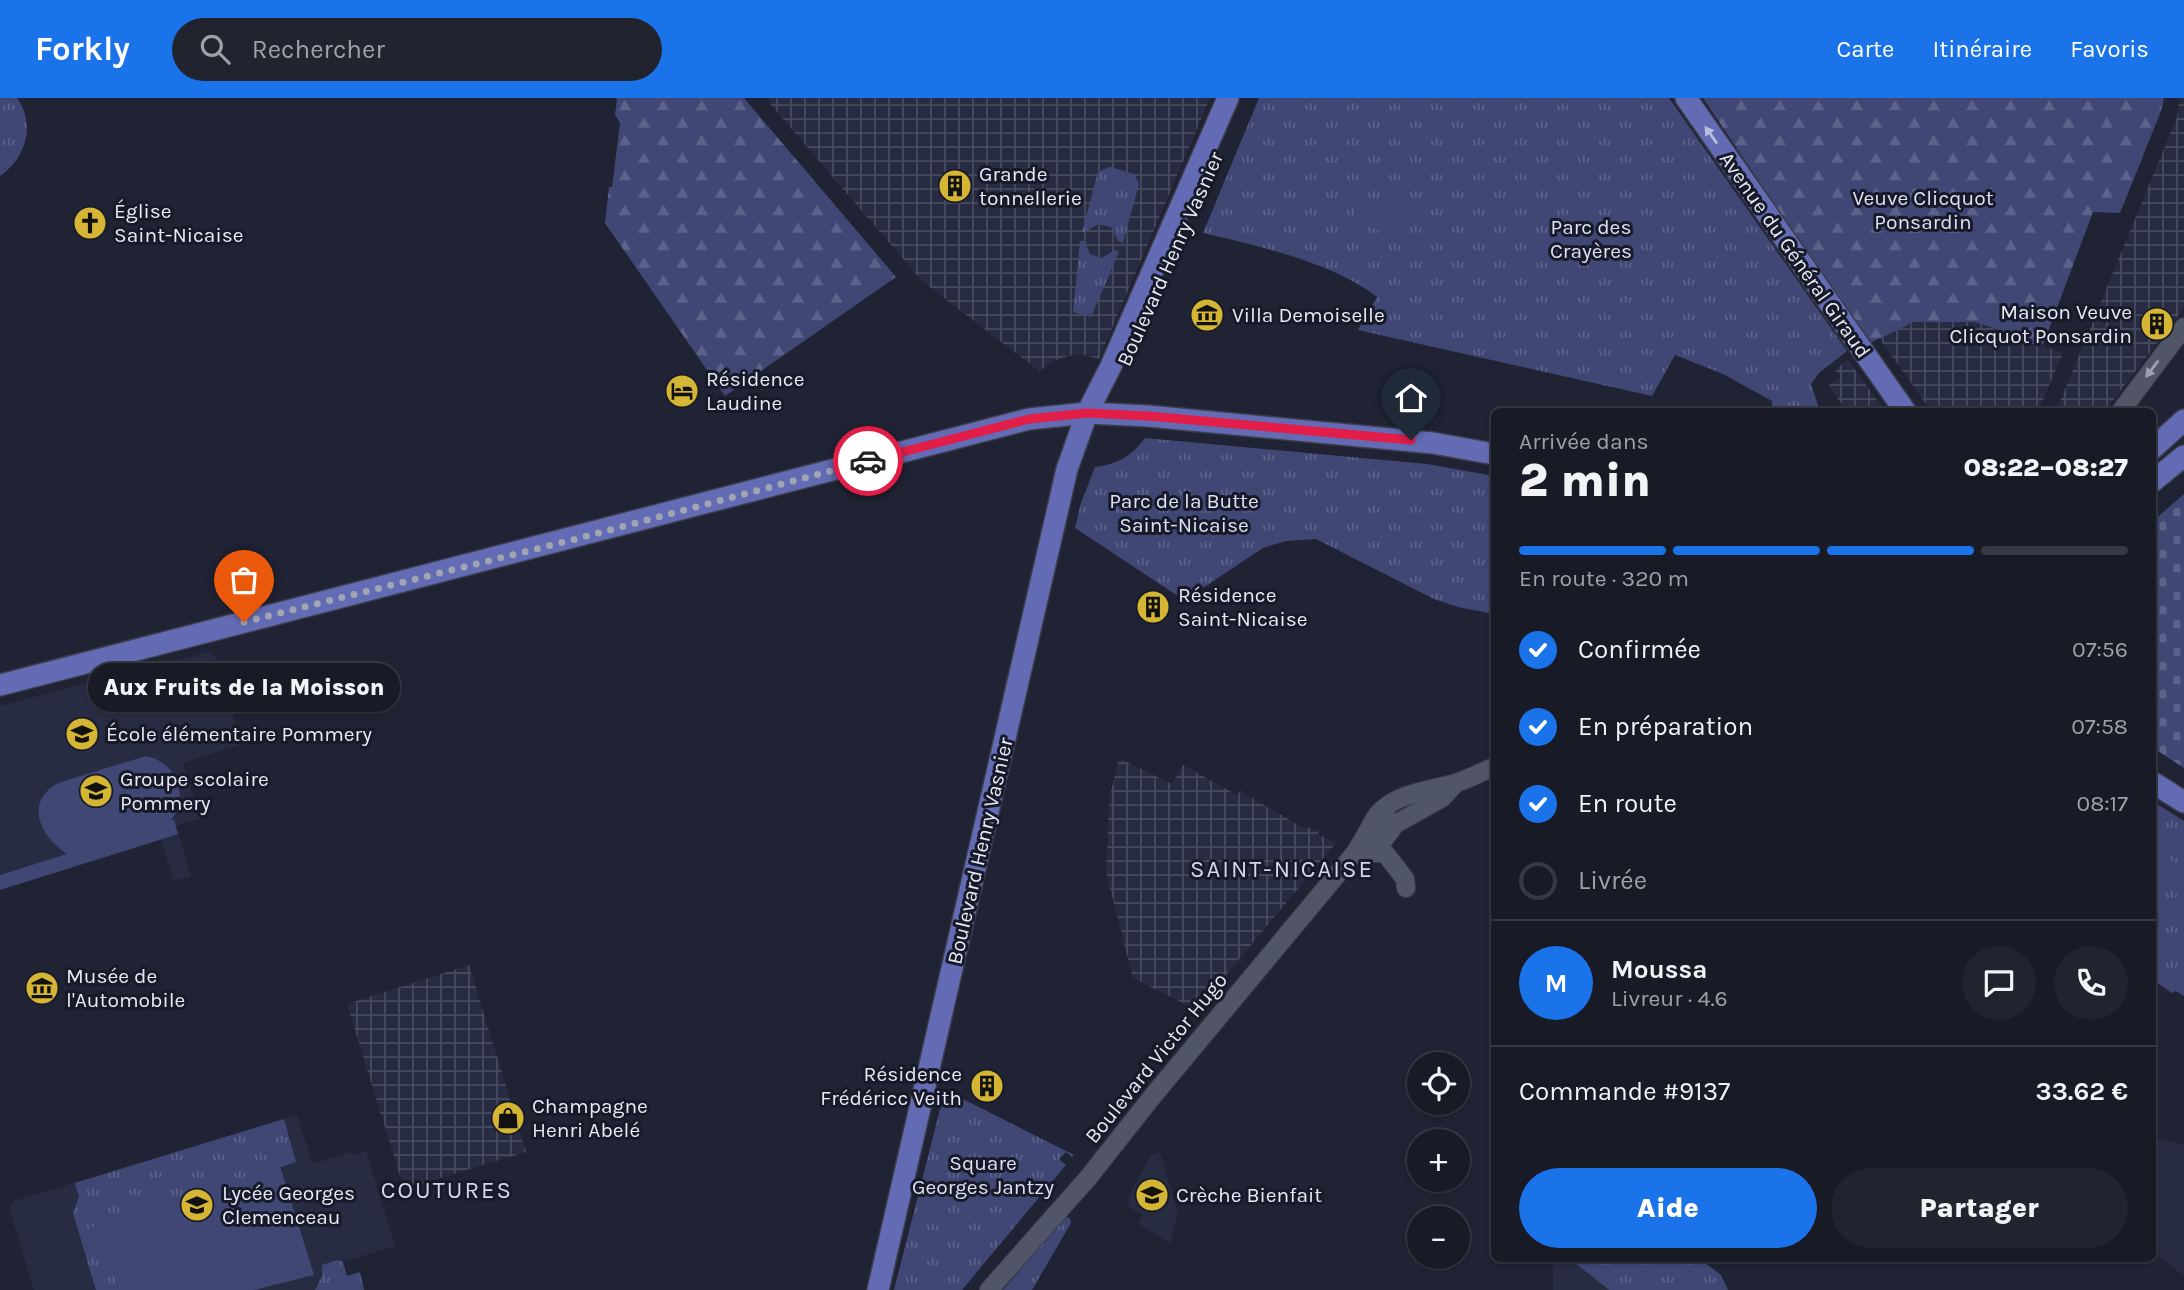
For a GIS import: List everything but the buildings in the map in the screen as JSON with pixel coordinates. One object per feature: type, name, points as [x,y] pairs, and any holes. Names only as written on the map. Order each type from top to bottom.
[{"type":"main road","name":"Boulevard Henry Vasnier","points":[[878,1290],[1062,489],[1087,413],[1111,366],[1228,98]]},
{"type":"main road","name":"Boulevard Henry Vasnier","points":[[1087,413],[1124,368],[1242,98]]},
{"type":"main road","name":"Avenue du Général Giraud","points":[[1686,98],[1903,408]]},
{"type":"main road","points":[[0,685],[293,608],[576,539],[1023,420],[1087,413],[1433,443],[1491,453]]},
{"type":"main road","points":[[2156,445],[2184,420]]},
{"type":"main road","points":[[2156,479],[2184,456]]},
{"type":"main road","points":[[2156,784],[2184,802]]},
{"type":"street","points":[[2123,408],[2184,327]]},
{"type":"street","points":[[1355,853],[1380,827],[1385,809],[1409,794],[1455,784],[1491,768]]},
{"type":"street","points":[[1355,853],[1385,853],[1405,879],[1406,888]]},
{"type":"street","name":"Boulevard Victor Hugo","points":[[989,1290],[1088,1178],[1355,853]]},
{"type":"shaded area","points":[[769,98],[1210,98],[1099,359],[1081,354],[1070,356],[1058,359],[1039,371],[922,281],[771,105]]},
{"type":"shaded area","points":[[2180,98],[2184,98],[2184,308],[2107,408],[2057,408],[2177,117]]},
{"type":"shaded area","points":[[1914,322],[1975,322],[2063,353],[2039,408],[1929,408],[1879,338]]},
{"type":"shaded area","points":[[1848,360],[1883,408],[1844,408],[1829,385],[1840,376],[1835,369]]},
{"type":"shaded area","name":"Groupe scolaire Pommery","points":[[208,652],[215,657],[241,744],[183,763],[200,819],[176,826],[191,876],[174,881],[161,840],[0,890],[0,706]]},
{"type":"shaded area","points":[[1119,758],[1172,784],[1183,765],[1237,795],[1240,791],[1300,826],[1320,830],[1318,834],[1336,843],[1201,1005],[1191,1007],[1133,978],[1106,872],[1110,796]]},
{"type":"shaded area","points":[[469,965],[526,1152],[404,1189],[347,1004]]},
{"type":"shaded area","name":"Lycée Georges Clemenceau","points":[[297,1115],[312,1161],[316,1163],[351,1152],[353,1155],[366,1151],[395,1246],[343,1262],[347,1276],[360,1272],[364,1290],[34,1290],[9,1208],[14,1201]]},
{"type":"shaded area","points":[[2156,1139],[2184,1145],[2184,1276],[2156,1254]]},
{"type":"shaded area","name":"Crèche Bienfait","points":[[1160,1152],[1178,1213],[1170,1243],[1141,1226],[1139,1223],[1143,1215],[1127,1206],[1130,1201],[1128,1198],[1151,1155]]},
{"type":"shaded area","points":[[1553,1262],[1574,1262],[1609,1290],[1553,1290]]},
{"type":"green space","points":[[0,98],[17,98],[23,108],[27,129],[22,150],[9,169],[0,176]]},
{"type":"green space","points":[[617,98],[744,98],[896,277],[725,396],[605,223],[620,123],[615,115]]},
{"type":"green space","name":"Parc des Crayères","points":[[1259,98],[1669,98],[1847,351],[1819,373],[1811,384],[1819,408],[1772,408],[1772,401],[1723,374],[1675,355],[1652,396],[1358,330],[1377,297],[1359,285],[1339,274],[1294,257],[1203,233]]},
{"type":"green space","name":"Veuve Clicquot Ponsardin","points":[[1703,98],[2164,98],[2120,213],[2093,212],[2043,345],[1975,322],[1914,322],[1868,344]]},
{"type":"green space","points":[[1110,167],[1134,174],[1139,184],[1123,243],[1118,241],[1111,227],[1098,224],[1082,232],[1098,172]]},
{"type":"green space","points":[[1358,196],[1405,210],[1398,237],[1352,221]]},
{"type":"green space","points":[[1606,227],[1622,238],[1598,271],[1582,260]]},
{"type":"green space","points":[[1080,241],[1084,241],[1090,254],[1102,258],[1115,250],[1119,252],[1091,317],[1073,312]]},
{"type":"green space","name":"Parc de la Butte Saint-Nicaise","points":[[1145,438],[1427,464],[1491,475],[1491,613],[1434,599],[1316,539],[1286,541],[1263,548],[1206,586],[1181,598],[1075,528],[1095,467],[1111,464],[1135,450]]},
{"type":"green space","points":[[2184,494],[2184,768],[2156,750],[2156,518]]},
{"type":"green space","points":[[146,756],[165,765],[177,781],[179,801],[171,820],[174,820],[178,834],[0,890],[0,875],[67,854],[50,839],[40,820],[41,800],[47,791],[58,783]]},
{"type":"green space","points":[[2156,804],[2184,821],[2184,996],[2176,991],[2172,993],[2156,982]]},
{"type":"green space","points":[[2157,851],[2184,869],[2184,886],[2178,895],[2156,879]]},
{"type":"green space","name":"Square Georges Jantzy","points":[[945,1090],[1074,1155],[1072,1157],[1066,1152],[1059,1159],[1066,1165],[962,1290],[894,1290]]},
{"type":"green space","points":[[284,1119],[296,1162],[85,1230],[103,1244],[119,1290],[96,1290],[73,1213],[79,1197],[75,1183]]},
{"type":"green space","points":[[280,1166],[314,1275],[254,1290],[119,1290],[103,1245],[91,1250],[84,1230]]},
{"type":"green space","points":[[1065,1217],[1070,1218],[1071,1223],[1032,1290],[1003,1290]]},
{"type":"green space","points":[[337,1260],[343,1262],[347,1276],[360,1272],[364,1290],[315,1290],[322,1276],[322,1265]]},
{"type":"green space","points":[[1574,1262],[1704,1262],[1721,1275],[1728,1290],[1609,1290]]},
{"type":"way so far","points":[[244,622],[576,539],[868,461]]},
{"type":"place","name":"Grande tonnellerie","points":[[955,186]]},
{"type":"place","name":"Église Saint-Nicaise","points":[[90,223]]},
{"type":"place","name":"Villa Demoiselle","points":[[1207,315]]},
{"type":"place","name":"Maison Veuve Clicquot Ponsardin","points":[[2157,324]]},
{"type":"place","name":"Résidence Laudine","points":[[682,391]]},
{"type":"place","name":"Résidence Saint-Nicaise","points":[[1153,607]]},
{"type":"place","name":"Aux Fruits de la Moisson","points":[[244,622]]},
{"type":"place","name":"École élémentaire Pommery","points":[[82,734]]},
{"type":"place","name":"Groupe scolaire Pommery","points":[[96,791]]},
{"type":"place","name":"Musée de l'Automobile","points":[[42,988]]},
{"type":"place","name":"Résidence Frédéricc Veith","points":[[987,1086]]},
{"type":"place","name":"Champagne Henri Abelé","points":[[508,1118]]},
{"type":"place","name":"Crèche Bienfait","points":[[1152,1195]]},
{"type":"place","name":"Lycée Georges Clemenceau","points":[[197,1205]]},
{"type":"district","name":"SAINT-NICAISE","points":[[1282,869]]},
{"type":"district","name":"COUTURES","points":[[447,1190]]},
{"type":"route","points":[[868,461],[1029,419],[1087,413],[1411,440]]}]
